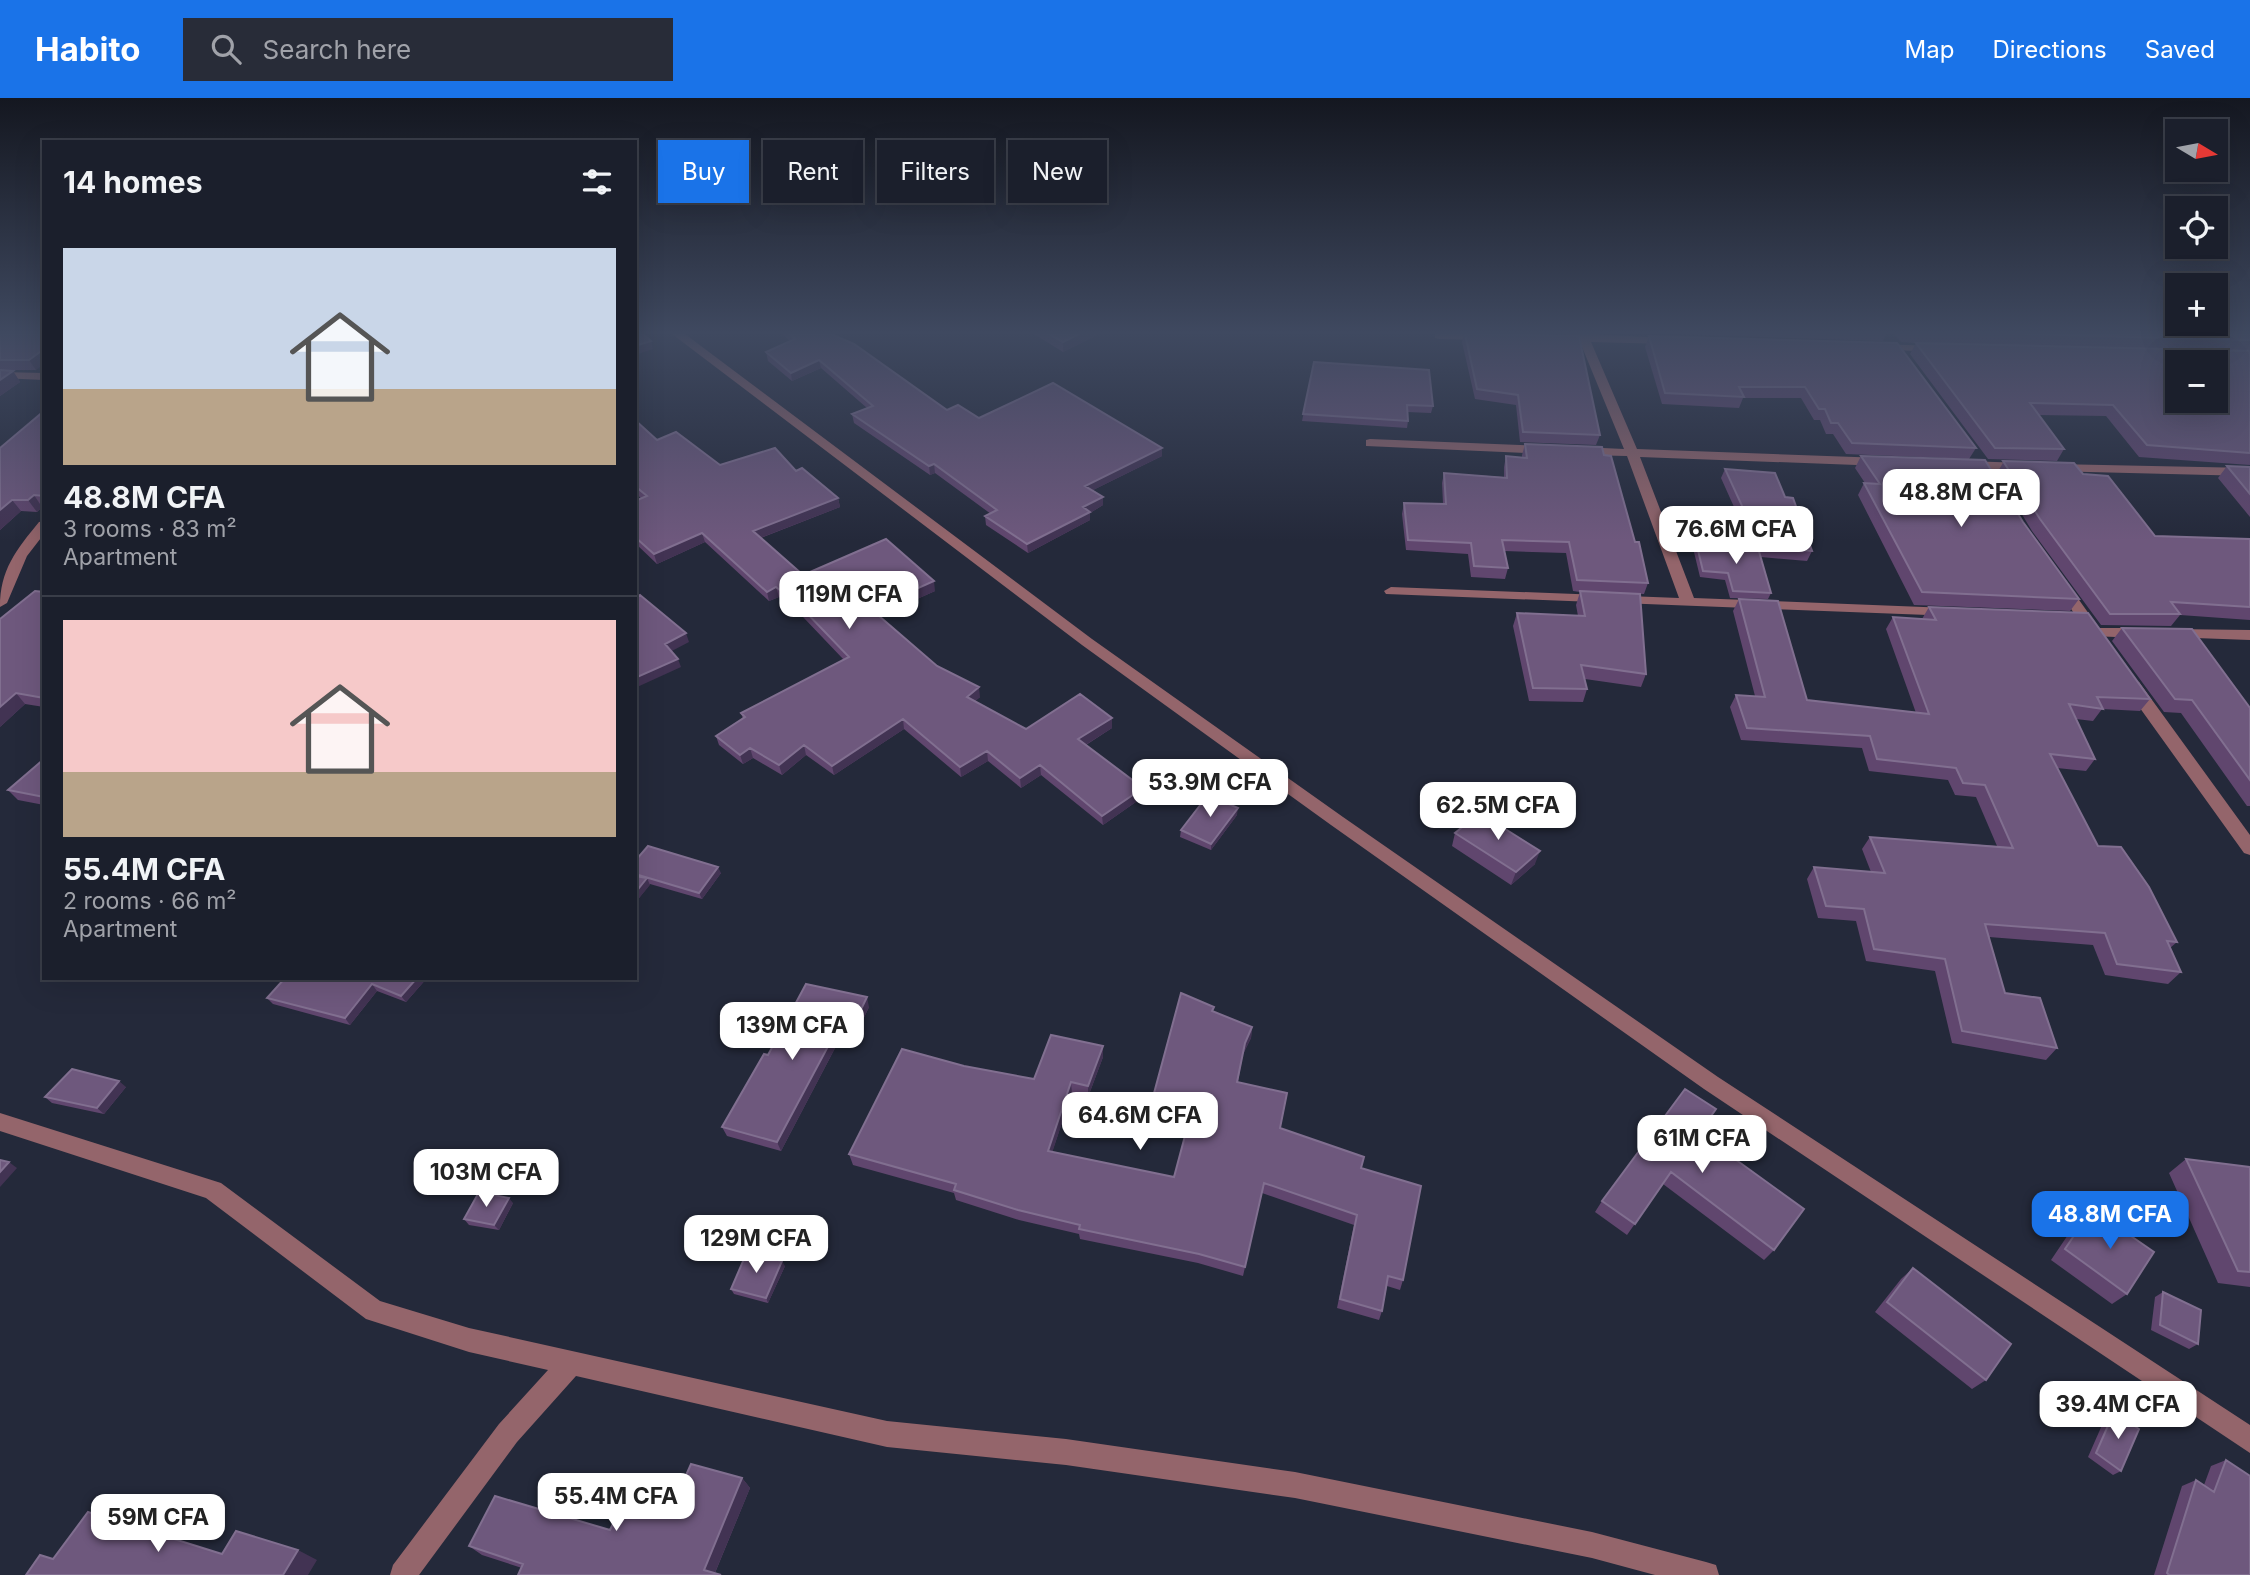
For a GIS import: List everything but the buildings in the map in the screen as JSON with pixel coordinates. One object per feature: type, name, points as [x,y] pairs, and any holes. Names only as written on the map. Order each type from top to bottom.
[{"type":"street","points":[[769,403],[1087,642],[1349,829],[1712,1083],[2250,1440]]},
{"type":"street","points":[[1611,403],[1688,603]]},
{"type":"street","points":[[1370,443],[1897,463]]},
{"type":"street","points":[[1975,452],[1985,472]]},
{"type":"street","points":[[1953,465],[1985,472],[2250,472]]},
{"type":"street","points":[[0,603],[20,555],[42,527]]},
{"type":"street","points":[[2055,576],[2078,619],[2099,638],[2250,635]]},
{"type":"street","points":[[1391,591],[1962,614]]},
{"type":"street","points":[[2128,678],[2250,848]]},
{"type":"street","points":[[0,1122],[213,1190],[260,1228],[374,1311],[469,1340],[887,1434],[1066,1452],[1295,1485],[1592,1545],[1706,1575]]},
{"type":"street","points":[[403,1575],[508,1433],[571,1363]]}]
